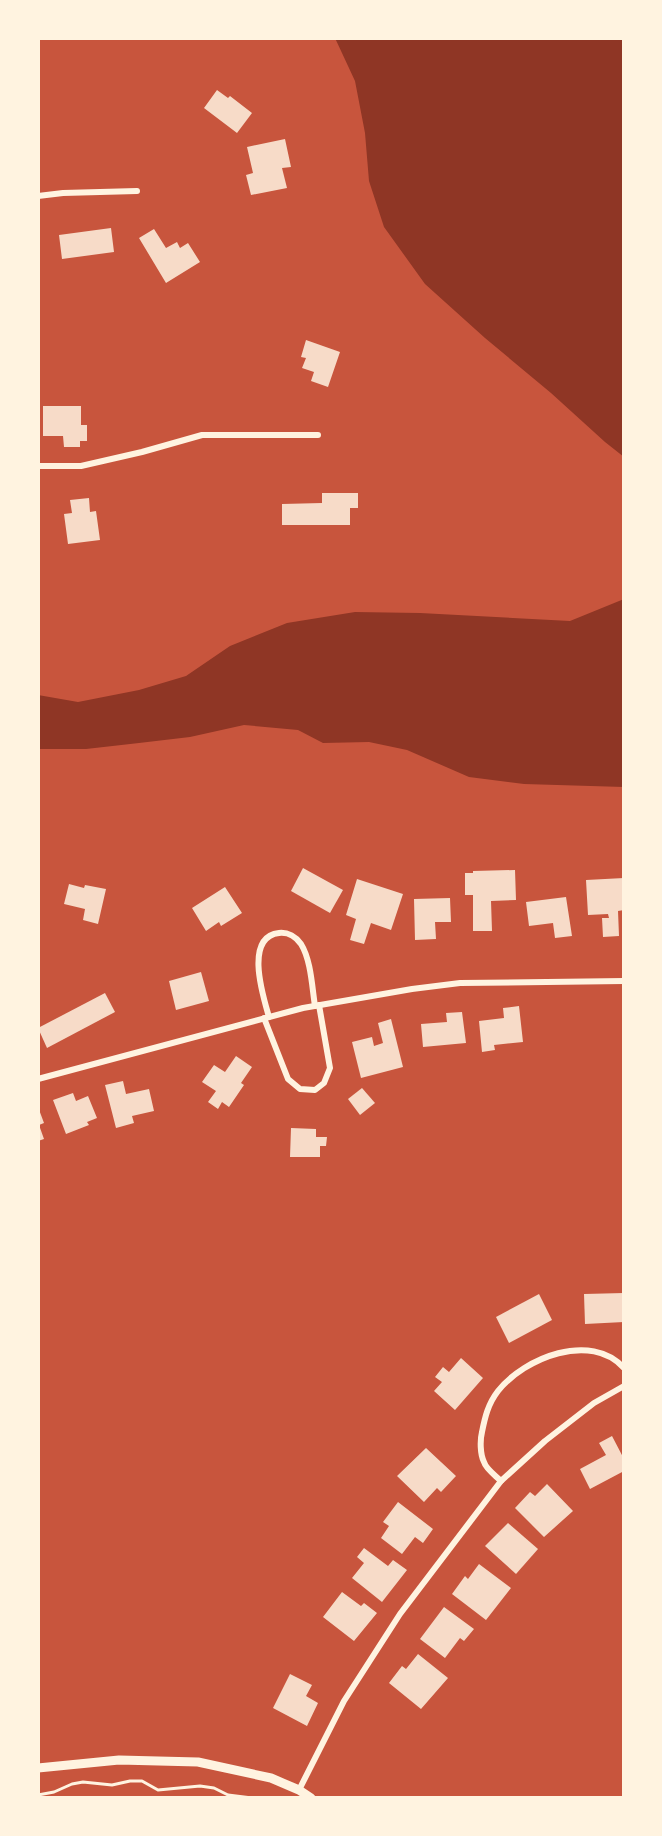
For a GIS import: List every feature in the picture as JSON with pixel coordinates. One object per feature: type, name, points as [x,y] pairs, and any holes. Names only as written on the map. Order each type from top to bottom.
[{"type":"main road","points":[[38,1768],[119,1760],[198,1762],[271,1778],[311,1798]]},
{"type":"street","points":[[38,196],[137,191]]},
{"type":"street","points":[[38,466],[81,466],[202,435],[318,435]]},
{"type":"street","points":[[277,933],[291,935],[301,945],[317,1006],[330,1068],[324,1083],[315,1090],[300,1089],[288,1079],[266,1018],[258,954],[265,940],[277,933]]},
{"type":"street","points":[[38,1079],[266,1018],[412,989],[460,983],[624,981]]},
{"type":"street","points":[[501,1481],[484,1464],[480,1440],[486,1410],[499,1390],[525,1367],[560,1352],[593,1350],[624,1368]]},
{"type":"street","points":[[299,1790],[344,1701],[400,1614],[501,1481],[594,1403],[624,1386]]},
{"type":"path","points":[[38,1795],[83,1782],[112,1785],[142,1781],[158,1790],[200,1786],[228,1795],[252,1798]]},
{"type":"shaded area","points":[[335,38],[624,38],[624,457],[425,284],[384,227],[369,181],[365,133],[355,81]]},
{"type":"shaded area","points":[[624,599],[624,787],[524,784],[469,777],[407,750],[369,742],[323,743],[298,730],[244,725],[190,737],[139,743],[86,749],[38,749],[38,695],[78,702],[139,690],[186,676],[230,646],[287,623],[355,612],[570,621]]},
{"type":"building","points":[[217,90],[252,113],[237,133],[204,108]]},
{"type":"building","points":[[285,139],[291,167],[282,168],[287,188],[251,195],[246,175],[253,173],[247,147]]},
{"type":"building","points":[[111,228],[114,252],[62,259],[59,235]]},
{"type":"building","points":[[154,229],[166,248],[177,242],[180,248],[188,243],[200,262],[166,283],[139,238]]},
{"type":"building","points":[[306,340],[340,352],[328,387],[311,381],[314,372],[302,368],[306,358],[301,357]]},
{"type":"building","points":[[43,406],[81,406],[81,425],[87,425],[87,441],[80,441],[80,447],[64,447],[63,436],[43,436]]},
{"type":"building","points":[[322,493],[358,493],[358,508],[350,508],[350,525],[282,525],[282,504],[322,503]]},
{"type":"building","points":[[89,498],[90,512],[96,511],[100,540],[68,544],[64,514],[72,513],[70,500]]},
{"type":"building","points":[[303,868],[343,890],[330,913],[291,891]]},
{"type":"building","points":[[515,870],[516,900],[491,901],[492,931],[473,931],[473,895],[465,895],[465,873]]},
{"type":"building","points":[[624,878],[624,910],[618,911],[619,936],[603,937],[602,918],[609,918],[608,914],[588,915],[586,880]]},
{"type":"building","points":[[357,879],[403,894],[391,930],[371,923],[364,944],[350,940],[356,919],[346,915]]},
{"type":"building","points":[[69,884],[106,889],[98,924],[83,920],[85,909],[64,904]]},
{"type":"building","points":[[225,887],[242,913],[206,931],[192,908]]},
{"type":"building","points":[[566,897],[572,936],[555,938],[553,923],[529,926],[526,902]]},
{"type":"building","points":[[450,898],[451,922],[435,922],[436,939],[415,940],[414,899]]},
{"type":"building","points":[[201,972],[209,1001],[176,1010],[169,981]]},
{"type":"building","points":[[105,993],[115,1012],[47,1048],[38,1028]]},
{"type":"building","points":[[519,1006],[523,1042],[494,1045],[495,1050],[482,1052],[479,1021],[504,1018],[503,1008]]},
{"type":"building","points":[[462,1012],[466,1043],[423,1047],[421,1024],[447,1022],[446,1013]]},
{"type":"building","points":[[391,1019],[403,1067],[361,1078],[352,1042],[372,1037],[374,1046],[383,1043],[378,1023]]},
{"type":"building","points":[[236,1056],[252,1067],[229,1107],[222,1102],[218,1109],[208,1102],[216,1091],[202,1082],[214,1065],[225,1072]]},
{"type":"building","points":[[123,1081],[126,1094],[149,1089],[154,1111],[132,1116],[134,1123],[116,1128],[105,1085]]},
{"type":"building","points":[[362,1088],[375,1103],[360,1115],[348,1099]]},
{"type":"building","points":[[73,1093],[76,1101],[88,1096],[97,1118],[87,1122],[89,1125],[66,1134],[53,1100]]},
{"type":"building","points":[[38,1107],[44,1123],[39,1125],[44,1139],[38,1141]]},
{"type":"building","points":[[291,1128],[316,1129],[316,1137],[327,1137],[326,1146],[320,1146],[320,1157],[290,1157]]},
{"type":"building","points":[[624,1293],[624,1322],[585,1324],[584,1294]]},
{"type":"building","points":[[539,1294],[552,1320],[509,1343],[496,1317]]},
{"type":"building","points":[[461,1358],[483,1378],[455,1410],[434,1391],[442,1382],[435,1377],[443,1367],[449,1372]]},
{"type":"building","points":[[612,1436],[624,1459],[624,1471],[590,1489],[580,1469],[606,1455],[599,1443]]},
{"type":"building","points":[[426,1448],[456,1476],[441,1492],[437,1488],[424,1502],[397,1476]]},
{"type":"building","points":[[547,1484],[573,1511],[544,1537],[515,1508],[530,1492],[535,1496]]},
{"type":"building","points":[[398,1502],[433,1529],[423,1543],[415,1537],[402,1554],[381,1538],[389,1526],[383,1522]]},
{"type":"building","points":[[508,1523],[538,1549],[516,1574],[485,1546]]},
{"type":"building","points":[[364,1548],[388,1566],[393,1560],[407,1570],[382,1602],[352,1578],[364,1563],[357,1557]]},
{"type":"building","points":[[479,1564],[511,1588],[486,1620],[452,1594]]},
{"type":"building","points":[[342,1592],[377,1613],[354,1641],[323,1617]]},
{"type":"building","points":[[444,1607],[474,1629],[464,1641],[460,1638],[445,1658],[420,1639]]},
{"type":"building","points":[[418,1654],[448,1678],[421,1709],[389,1683],[402,1666],[406,1669]]},
{"type":"building","points":[[290,1674],[312,1685],[306,1696],[318,1703],[307,1726],[273,1708]]}]
